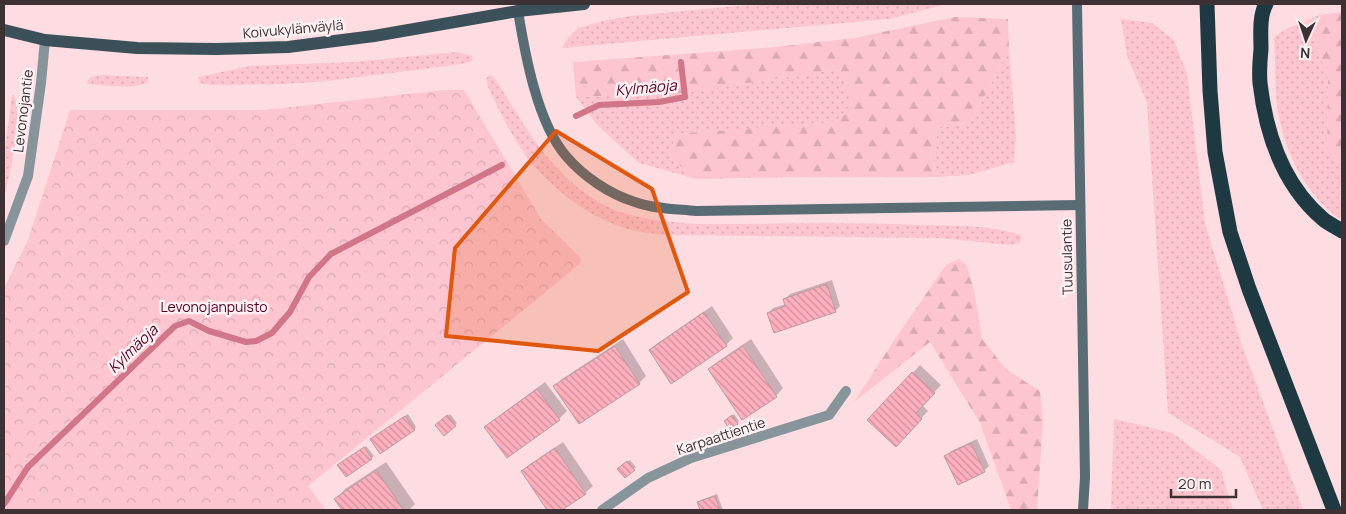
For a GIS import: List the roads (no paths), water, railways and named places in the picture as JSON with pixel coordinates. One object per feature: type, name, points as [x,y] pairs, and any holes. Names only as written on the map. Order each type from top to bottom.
[{"type":"highway","points":[[1207,4],[1210,91],[1215,152],[1230,232],[1248,289],[1334,510]]},
{"type":"highway","points":[[1266,4],[1261,26],[1260,82],[1268,128],[1276,156],[1295,189],[1323,219],[1342,231]]},
{"type":"main road","name":"Koivukylänväylä","points":[[4,30],[44,40],[137,48],[216,49],[288,47],[374,36],[518,11],[584,4]]},
{"type":"main road","name":"Tuusulantie","points":[[1077,4],[1083,510]]},
{"type":"main road","points":[[518,11],[526,59],[551,132],[560,148],[590,179],[614,193],[636,202],[665,208],[696,211],[1080,205]]},
{"type":"street","name":"Levonojantie","points":[[4,240],[28,176],[41,83],[44,40]]},
{"type":"street","name":"Karpaattientie","points":[[602,510],[648,478],[691,458],[829,415],[846,392]]},
{"type":"waterway","name":"Kylmäoja","points":[[576,116],[599,105],[659,102],[685,97],[681,62]]},
{"type":"waterway","name":"Kylmäoja","points":[[4,504],[28,467],[175,326],[189,321],[209,331],[246,342],[256,341],[272,333],[290,312],[309,277],[331,254],[502,165]]},
{"type":"park label","name":"Levonojanpuisto","points":[[214,307]]}]
